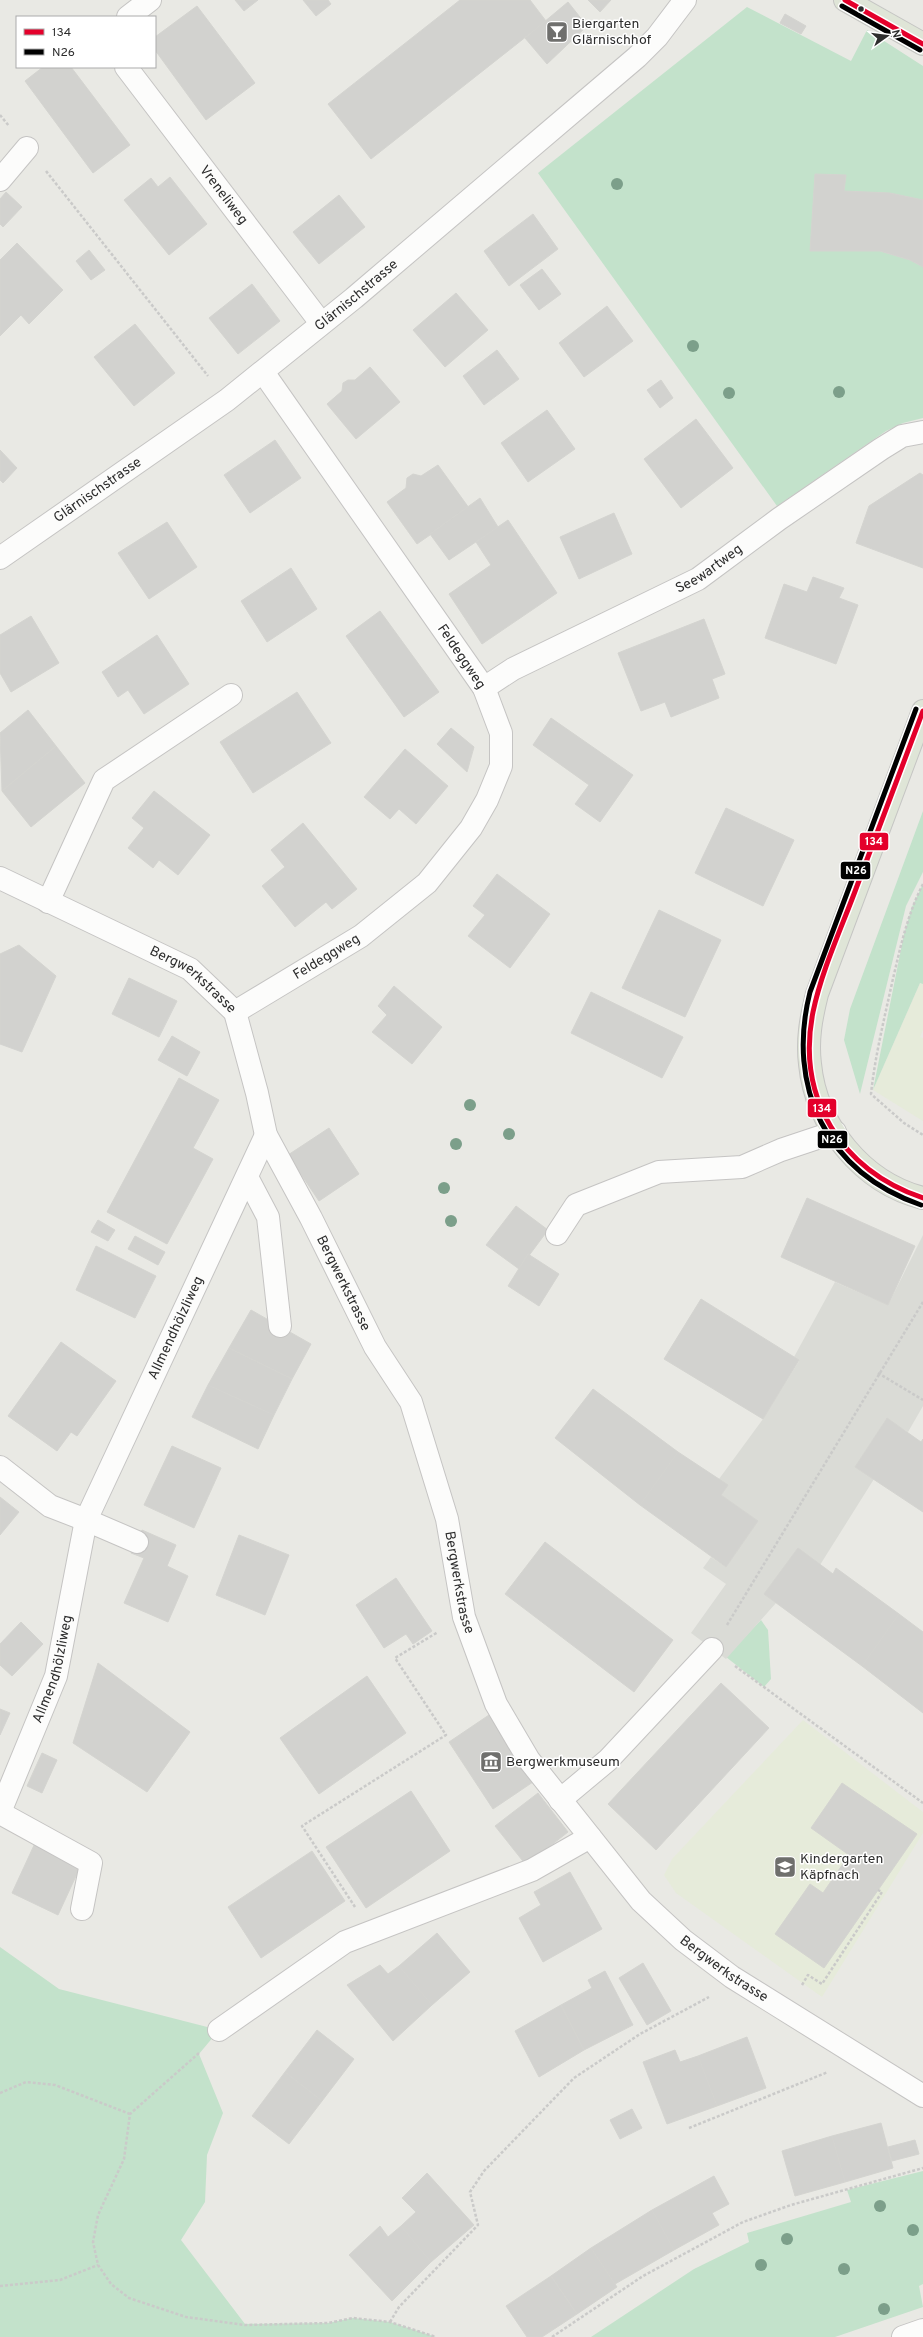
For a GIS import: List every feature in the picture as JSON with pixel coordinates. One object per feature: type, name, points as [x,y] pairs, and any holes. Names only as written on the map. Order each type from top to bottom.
[{"type":"main road","points":[[845,0],[923,44]]},
{"type":"main road","points":[[923,711],[817,994],[811,1018],[810,1065],[823,1111],[847,1150],[862,1166],[880,1179],[898,1189],[923,1198]]},
{"type":"street","points":[[129,16],[150,0]]},
{"type":"street","name":"Glärnischstrasse","points":[[0,558],[227,400],[354,298],[637,57],[657,38],[685,0]]},
{"type":"street","name":"Vreneliweg","points":[[127,68],[321,323]]},
{"type":"street","points":[[0,180],[28,148]]},
{"type":"street","name":"Feldeggweg","points":[[235,1012],[361,936],[427,883],[471,828],[487,800],[501,766],[501,732],[484,688],[263,372]]},
{"type":"street","name":"Seewartweg","points":[[484,688],[513,669],[698,580],[779,519],[881,449],[902,436],[923,432]]},
{"type":"street","points":[[48,902],[104,780],[231,695]]},
{"type":"street","name":"Bergwerkstrasse","points":[[0,878],[190,969],[235,1012],[258,1092],[266,1135],[311,1218],[374,1347],[411,1402],[447,1519],[464,1617],[496,1704],[529,1760],[641,1901],[683,1940],[732,1977],[923,2096]]},
{"type":"street","points":[[557,1234],[576,1205],[659,1172],[742,1167],[781,1150],[835,1132]]},
{"type":"street","name":"Allmendhölzliweg","points":[[0,1812],[56,1676],[86,1520],[266,1135]]},
{"type":"street","points":[[247,1177],[268,1217],[280,1326]]},
{"type":"street","points":[[0,1467],[50,1506],[137,1542]]},
{"type":"street","points":[[560,1800],[608,1760],[712,1649]]},
{"type":"street","points":[[0,1812],[92,1863],[82,1909]]},
{"type":"street","points":[[220,2030],[345,1942],[370,1931],[532,1870],[590,1837]]},
{"type":"street","points":[[903,2337],[923,2330]]},
{"type":"path","points":[[0,115],[28,148],[227,400]]},
{"type":"path","points":[[923,884],[912,907],[904,934],[874,1058],[871,1094],[904,1124],[923,1135]]},
{"type":"path","points":[[923,1302],[878,1373],[712,1649],[923,1803]]},
{"type":"path","points":[[878,1373],[923,1400]]},
{"type":"path","points":[[370,1931],[302,1826],[446,1735],[395,1658],[464,1617]]},
{"type":"path","points":[[808,1975],[822,1984],[882,1892],[878,1890]]},
{"type":"path","points":[[390,2322],[399,2307],[478,2225],[470,2192],[484,2171],[574,2078],[640,2034],[721,1990],[732,1977]]},
{"type":"path","points":[[220,2030],[199,2054],[130,2114],[124,2159],[98,2215],[93,2242],[98,2265],[111,2284],[129,2298],[186,2316],[246,2324],[328,2323],[353,2318],[390,2322],[436,2337]]},
{"type":"path","points":[[689,2128],[829,2072],[847,2049]]},
{"type":"path","points":[[0,2093],[26,2082],[55,2085],[130,2114]]},
{"type":"path","points":[[552,2337],[643,2276],[743,2222],[791,2205],[923,2168]]},
{"type":"path","points":[[0,2286],[60,2280],[98,2265]]},
{"type":"shaded area","points":[[920,983],[923,984],[923,1030],[920,1037],[923,1038],[923,1121],[873,1090]]},
{"type":"shaded area","points":[[923,1235],[923,1406],[908,1432],[886,1419],[855,1467],[874,1479],[820,1565],[765,1594],[776,1603],[726,1659],[691,1633],[726,1584],[703,1568],[711,1557],[726,1567],[758,1521],[721,1495],[719,1479],[763,1419],[799,1361],[794,1357],[835,1282],[888,1305]]},
{"type":"shaded area","name":"Kindergarten Käpfnach","points":[[803,1720],[923,1812],[923,1833],[822,1997],[676,1893],[664,1875],[672,1859]]},
{"type":"green space","points":[[747,7],[851,61],[867,30],[923,66],[923,418],[903,423],[886,431],[777,506],[538,173]]},
{"type":"green space","points":[[923,811],[923,872],[906,906],[860,1094],[844,1040],[850,1009]]},
{"type":"green space","points":[[923,884],[923,984],[920,983],[873,1090],[904,934],[912,907]]},
{"type":"green space","points":[[761,1620],[768,1630],[771,1679],[764,1687],[726,1657]]},
{"type":"green space","points":[[0,1947],[59,1989],[219,2030],[199,2054],[223,2113],[207,2155],[205,2202],[181,2240],[245,2324],[328,2323],[353,2318],[390,2322],[436,2337],[0,2337]]},
{"type":"green space","points":[[923,2171],[923,2284],[919,2286],[923,2307],[835,2337],[591,2337],[694,2269],[749,2242],[747,2233],[851,2202],[847,2190]]},
{"type":"building","points":[[235,0],[258,0],[244,11]]},
{"type":"building","points":[[303,0],[328,0],[331,4],[316,16]]},
{"type":"building","points":[[460,0],[530,0],[546,21],[371,159],[328,104]]},
{"type":"building","points":[[588,0],[611,0],[600,12]]},
{"type":"building","name":"Biergarten Glärnischhof","points":[[568,2],[587,26],[547,64],[525,38]]},
{"type":"building","points":[[197,6],[255,83],[206,120],[156,51],[156,36]]},
{"type":"building","points":[[785,14],[806,26],[801,34],[780,23]]},
{"type":"building","points":[[42,68],[72,68],[130,145],[93,173],[25,81]]},
{"type":"building","points":[[815,174],[846,175],[844,191],[890,193],[923,200],[923,267],[910,260],[880,251],[810,251]]},
{"type":"building","points":[[170,177],[207,224],[169,255],[124,200],[151,178],[158,187]]},
{"type":"building","points":[[6,192],[22,207],[3,227],[0,224],[0,199]]},
{"type":"building","points":[[339,195],[365,227],[319,264],[293,232]]},
{"type":"building","points":[[533,214],[558,249],[509,286],[484,251]]},
{"type":"building","points":[[17,243],[63,290],[29,324],[21,315],[0,336],[0,260]]},
{"type":"building","points":[[89,250],[105,270],[91,280],[76,261]]},
{"type":"building","points":[[542,269],[561,294],[539,310],[520,285]]},
{"type":"building","points":[[252,284],[280,321],[238,354],[209,318]]},
{"type":"building","points":[[456,293],[488,330],[445,367],[413,330]]},
{"type":"building","points":[[607,306],[633,341],[584,377],[559,343]]},
{"type":"building","points":[[135,324],[175,373],[134,406],[94,357]]},
{"type":"building","points":[[497,350],[519,379],[484,405],[463,376]]},
{"type":"building","points":[[370,367],[400,402],[356,439],[327,404],[342,391],[343,383],[348,380],[355,380]]},
{"type":"building","points":[[661,380],[673,398],[660,408],[647,390]]},
{"type":"building","points":[[547,410],[575,449],[528,482],[501,443]]},
{"type":"building","points":[[696,419],[733,468],[681,508],[644,459]]},
{"type":"building","points":[[275,440],[301,478],[250,513],[224,475]]},
{"type":"building","points":[[0,450],[17,468],[3,483],[0,480]]},
{"type":"building","points":[[438,465],[469,508],[417,544],[387,502],[406,488],[407,478],[413,474],[421,476]]},
{"type":"building","points":[[920,473],[923,475],[923,568],[856,543],[869,506]]},
{"type":"building","points":[[480,498],[498,527],[449,560],[430,534]]},
{"type":"building","points":[[614,513],[632,554],[579,579],[560,537]]},
{"type":"building","points":[[508,520],[557,593],[482,644],[449,594],[491,565],[476,542]]},
{"type":"building","points":[[167,522],[197,567],[149,599],[118,553]]},
{"type":"building","points":[[291,568],[317,609],[267,642],[241,601]]},
{"type":"building","points":[[813,577],[844,588],[839,598],[858,605],[836,664],[765,638],[784,584],[807,592]]},
{"type":"building","points":[[380,611],[439,692],[404,717],[346,636]]},
{"type":"building","points":[[31,616],[59,663],[11,692],[0,673],[0,635]]},
{"type":"building","points":[[704,619],[725,674],[712,679],[719,698],[671,717],[665,702],[641,711],[618,653]]},
{"type":"building","points":[[157,635],[189,684],[144,714],[128,690],[118,697],[102,672]]},
{"type":"building","points":[[297,692],[331,743],[253,793],[220,742]]},
{"type":"building","points":[[28,710],[56,746],[2,791],[0,733]]},
{"type":"building","points":[[551,718],[633,775],[600,822],[575,804],[589,785],[533,745]]},
{"type":"building","points":[[451,728],[474,747],[467,772],[437,744]]},
{"type":"building","points":[[56,746],[85,783],[31,827],[2,791]]},
{"type":"building","points":[[405,749],[448,786],[416,824],[399,809],[390,819],[364,797]]},
{"type":"building","points":[[154,791],[210,835],[178,875],[159,860],[153,868],[128,848],[144,828],[132,818]]},
{"type":"building","points":[[726,808],[794,840],[763,906],[695,873]]},
{"type":"building","points":[[303,823],[357,889],[332,909],[326,902],[295,927],[262,886],[285,867],[271,850]]},
{"type":"building","points":[[497,874],[550,914],[510,968],[468,936],[485,915],[473,906]]},
{"type":"building","points":[[659,910],[721,940],[685,1017],[622,988]]},
{"type":"building","points":[[19,945],[56,976],[22,1052],[0,1044],[0,954]]},
{"type":"building","points":[[129,978],[177,1001],[159,1037],[112,1014]]},
{"type":"building","points":[[394,986],[442,1027],[412,1064],[372,1032],[387,1015],[378,1006]]},
{"type":"building","points":[[591,992],[683,1037],[662,1078],[571,1033]]},
{"type":"building","points":[[172,1036],[200,1052],[187,1076],[158,1060]]},
{"type":"building","points":[[179,1078],[219,1100],[193,1148],[213,1159],[167,1244],[107,1212]]},
{"type":"building","points":[[329,1128],[359,1174],[319,1201],[288,1155]]},
{"type":"building","points":[[807,1198],[915,1246],[888,1305],[781,1257]]},
{"type":"building","points":[[516,1206],[548,1230],[519,1269],[486,1245]]},
{"type":"building","points":[[98,1220],[115,1230],[108,1241],[91,1232]]},
{"type":"building","points":[[135,1236],[165,1252],[158,1265],[128,1249]]},
{"type":"building","points":[[96,1246],[156,1276],[135,1318],[76,1290]]},
{"type":"building","points":[[528,1254],[559,1274],[539,1306],[508,1286]]},
{"type":"building","points":[[701,1299],[799,1360],[763,1419],[664,1359]]},
{"type":"building","points":[[251,1310],[311,1344],[292,1379],[229,1348]]},
{"type":"building","points":[[61,1342],[116,1381],[77,1436],[71,1432],[57,1451],[8,1416]]},
{"type":"building","points":[[229,1348],[292,1379],[274,1415],[208,1385]]},
{"type":"building","points":[[208,1385],[274,1415],[258,1449],[192,1417]]},
{"type":"building","points":[[593,1389],[678,1452],[640,1505],[555,1438]]},
{"type":"building","points":[[887,1418],[921,1442],[923,1439],[923,1512],[855,1467]]},
{"type":"building","points":[[172,1446],[221,1468],[194,1528],[144,1505]]},
{"type":"building","points":[[678,1452],[728,1485],[721,1495],[758,1521],[726,1567],[640,1505]]},
{"type":"building","points":[[0,1497],[19,1512],[0,1535]]},
{"type":"building","points":[[142,1530],[176,1545],[167,1566],[188,1576],[168,1622],[124,1603],[144,1558],[131,1553]]},
{"type":"building","points":[[239,1535],[289,1555],[265,1615],[216,1595]]},
{"type":"building","points":[[545,1542],[673,1640],[634,1692],[505,1594]]},
{"type":"building","points":[[798,1548],[833,1574],[836,1568],[899,1614],[862,1666],[764,1594]]},
{"type":"building","points":[[396,1578],[432,1631],[413,1644],[406,1634],[384,1648],[356,1605]]},
{"type":"building","points":[[899,1614],[923,1632],[923,1713],[862,1666]]},
{"type":"building","points":[[21,1622],[43,1644],[12,1676],[0,1665],[0,1644]]},
{"type":"building","points":[[98,1663],[190,1732],[147,1792],[73,1743]]},
{"type":"building","points":[[367,1676],[406,1733],[319,1794],[280,1738]]},
{"type":"building","points":[[721,1683],[769,1728],[656,1850],[608,1804]]},
{"type":"building","points":[[0,1709],[10,1713],[0,1735]]},
{"type":"building","name":"Bergwerkmuseum","points":[[489,1715],[533,1782],[493,1809],[449,1742]]},
{"type":"building","points":[[42,1753],[57,1760],[42,1793],[27,1786]]},
{"type":"building","points":[[842,1783],[917,1834],[824,1968],[775,1934],[810,1884],[823,1893],[849,1855],[811,1828]]},
{"type":"building","points":[[411,1791],[450,1851],[366,1908],[326,1847]]},
{"type":"building","points":[[538,1793],[568,1832],[526,1865],[495,1826]]},
{"type":"building","points":[[36,1841],[82,1863],[58,1915],[12,1893]]},
{"type":"building","points":[[312,1851],[345,1901],[261,1958],[228,1907]]},
{"type":"building","points":[[570,1872],[602,1929],[543,1962],[519,1918],[541,1905],[534,1892]]},
{"type":"building","points":[[437,1933],[470,1972],[432,2005],[399,1966]]},
{"type":"building","points":[[643,1963],[671,2011],[647,2025],[619,1978]]},
{"type":"building","points":[[380,1965],[388,1974],[399,1966],[432,2005],[393,2041],[347,1985]]},
{"type":"building","points":[[605,1971],[633,2025],[584,2050],[561,2005],[592,1988],[588,1980]]},
{"type":"building","points":[[561,2005],[584,2050],[539,2077],[515,2031]]},
{"type":"building","points":[[317,2030],[354,2059],[322,2101],[285,2072]]},
{"type":"building","points":[[747,2037],[766,2088],[717,2106],[698,2056]]},
{"type":"building","points":[[675,2050],[680,2062],[698,2056],[717,2106],[667,2124],[643,2062]]},
{"type":"building","points":[[285,2072],[322,2101],[289,2144],[252,2116]]},
{"type":"building","points":[[632,2109],[642,2128],[620,2139],[610,2120]]},
{"type":"building","points":[[881,2123],[893,2168],[845,2182],[832,2136]]},
{"type":"building","points":[[832,2136],[845,2182],[795,2196],[782,2151]]},
{"type":"building","points":[[915,2140],[919,2154],[892,2161],[888,2147]]},
{"type":"building","points":[[427,2173],[474,2225],[431,2262],[401,2226],[416,2212],[402,2198]]},
{"type":"building","points":[[714,2176],[729,2204],[712,2213],[719,2225],[674,2250],[652,2210]]},
{"type":"building","points":[[652,2210],[674,2250],[615,2284],[591,2248]]},
{"type":"building","points":[[380,2226],[388,2237],[401,2226],[431,2262],[392,2301],[349,2255]]},
{"type":"building","points":[[591,2248],[617,2287],[577,2314],[551,2276]]},
{"type":"building","points":[[551,2276],[577,2314],[542,2337],[527,2337],[506,2306]]},
{"type":"transit line","name":"134","points":[[845,0],[923,44]]},
{"type":"transit line","name":"N26","points":[[842,6],[920,50]]},
{"type":"transit line","name":"N26","points":[[916,709],[810,992],[804,1027],[804,1061],[810,1092],[821,1122],[838,1148],[860,1171],[888,1190],[921,1205]]},
{"type":"transit line","name":"134","points":[[923,711],[827,964],[813,1012],[809,1044],[811,1073],[819,1101],[831,1127],[848,1150],[869,1169],[894,1185],[923,1198]]},
{"type":"place","name":"Biergarten Glärnischhof","points":[[557,32]]},
{"type":"place","name":"Bergwerkmuseum","points":[[491,1762]]},
{"type":"place","name":"Kindergarten Käpfnach","points":[[785,1867]]}]
